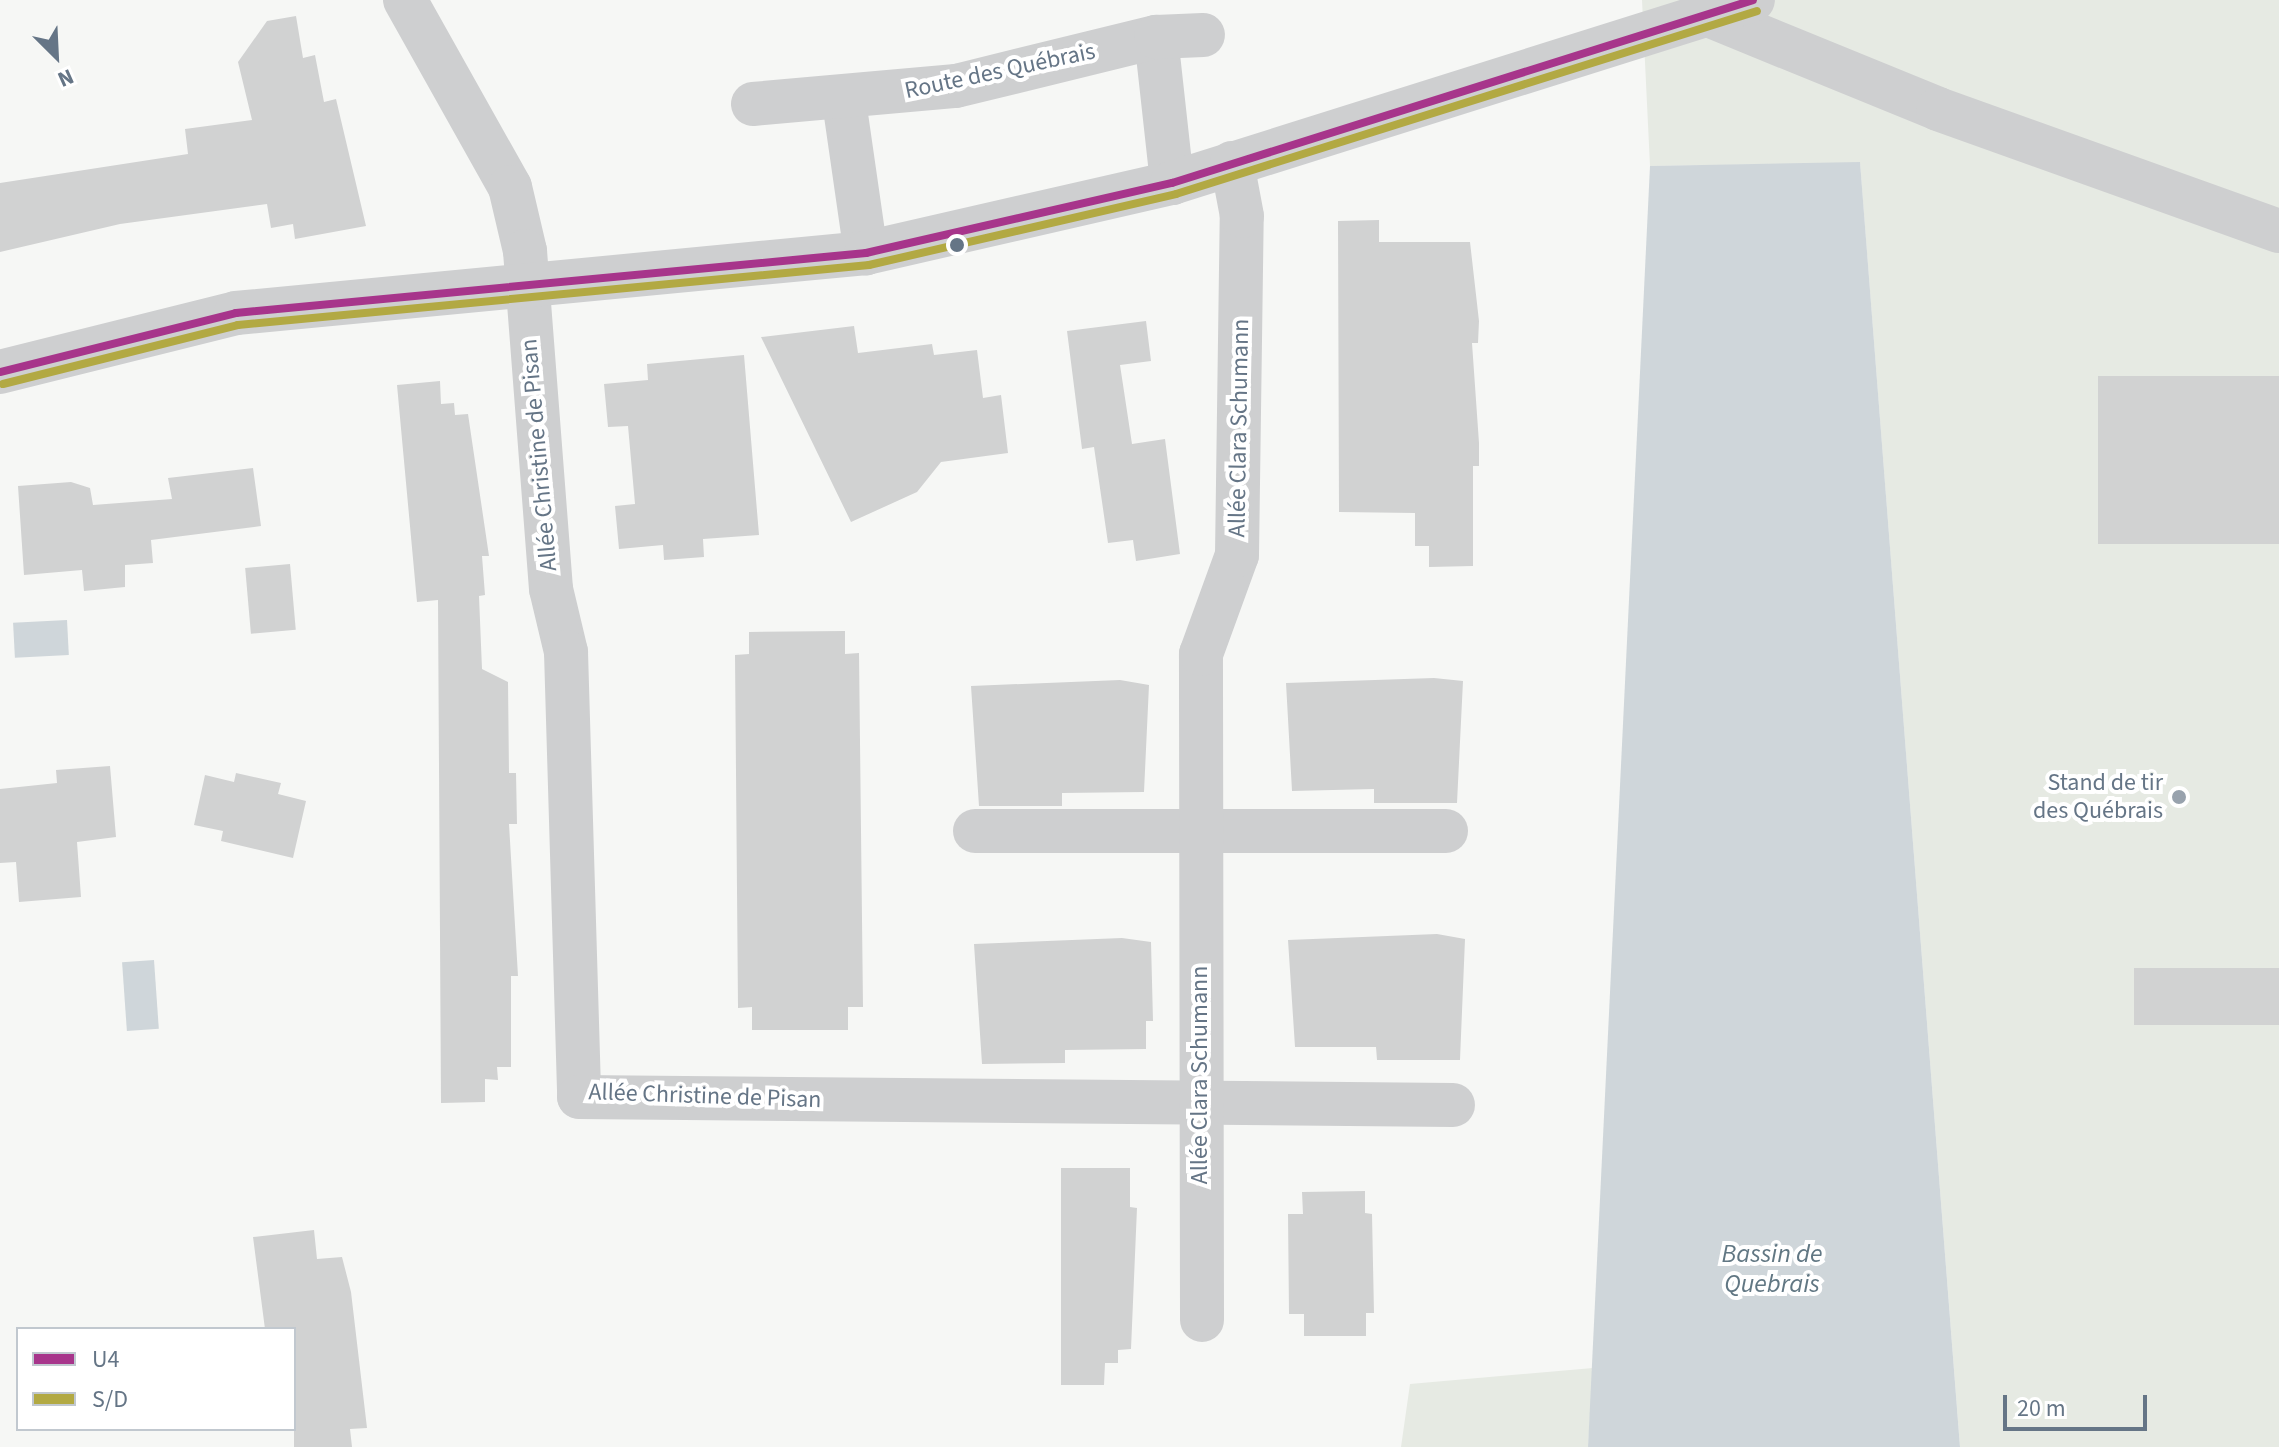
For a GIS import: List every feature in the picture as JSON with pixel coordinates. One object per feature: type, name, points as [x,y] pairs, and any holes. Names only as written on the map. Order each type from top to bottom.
[{"type":"street","points":[[405,0],[510,187],[526,281]]},
{"type":"street","points":[[0,372],[236,313],[526,281],[866,253],[1172,183],[1753,0]]},
{"type":"street","points":[[1708,15],[1938,109],[2279,231]]},
{"type":"street","name":"Route des Québrais","points":[[753,104],[844,101],[956,86],[1156,37],[1203,35]]},
{"type":"street","points":[[1156,37],[1172,183]]},
{"type":"street","points":[[844,101],[866,253]]},
{"type":"street","name":"Allée Clara Schumann","points":[[1202,1320],[1199,1104],[1201,654],[1237,555],[1242,216],[1232,163]]},
{"type":"street","name":"Allée Christine de Pisan","points":[[526,281],[551,589],[566,652],[579,1097],[1453,1105]]},
{"type":"street","points":[[975,831],[1446,831]]},
{"type":"shaded area","points":[[1642,0],[2279,0],[2279,1447],[1960,1447],[1860,163],[1650,166]]},
{"type":"shaded area","points":[[1593,1368],[1588,1447],[1401,1447],[1410,1384]]},
{"type":"water","name":"Bassin de Quebrais","points":[[1860,162],[1960,1447],[1588,1447],[1650,166]]},
{"type":"water","points":[[67,620],[69,655],[15,658],[13,623]]},
{"type":"water","points":[[154,960],[159,1029],[127,1031],[122,962]]},
{"type":"building","points":[[296,16],[303,58],[315,55],[324,102],[336,99],[366,226],[295,239],[293,224],[271,228],[267,204],[120,224],[0,252],[0,183],[188,154],[185,129],[252,120],[238,62],[267,21]]},
{"type":"building","points":[[1379,220],[1379,242],[1470,242],[1479,321],[1478,343],[1472,343],[1479,443],[1479,466],[1473,466],[1473,566],[1429,567],[1429,546],[1415,546],[1415,513],[1339,512],[1338,221]]},
{"type":"building","points":[[1146,321],[1151,361],[1120,365],[1132,444],[1165,439],[1180,554],[1136,561],[1133,540],[1108,543],[1094,447],[1082,449],[1067,331]]},
{"type":"building","points":[[854,326],[858,353],[932,344],[934,355],[977,350],[983,398],[1001,395],[1008,453],[941,462],[917,492],[851,522],[761,337]]},
{"type":"building","points":[[744,355],[759,535],[703,539],[704,557],[664,560],[663,545],[619,549],[615,506],[635,504],[628,426],[608,427],[604,384],[648,380],[647,364]]},
{"type":"building","points":[[2098,376],[2279,376],[2279,544],[2098,544]]},
{"type":"building","points":[[440,381],[441,404],[454,403],[455,415],[468,414],[489,556],[482,556],[485,595],[479,596],[482,669],[508,682],[509,773],[516,773],[517,824],[509,824],[518,976],[511,976],[511,1067],[497,1067],[498,1080],[485,1079],[485,1102],[441,1103],[438,600],[417,602],[397,385]]},
{"type":"building","points":[[253,468],[261,526],[151,540],[153,563],[125,565],[125,587],[84,591],[82,570],[24,575],[18,486],[71,482],[90,488],[93,505],[172,499],[168,478]]},
{"type":"building","points":[[290,564],[296,630],[251,634],[245,568]]},
{"type":"building","points":[[845,631],[845,654],[859,653],[863,1007],[848,1007],[848,1030],[752,1030],[752,1007],[738,1008],[735,655],[749,654],[749,632]]},
{"type":"building","points":[[1434,678],[1463,681],[1457,803],[1374,803],[1374,789],[1292,791],[1286,683]]},
{"type":"building","points":[[1120,680],[1149,685],[1144,792],[1062,793],[1062,806],[979,806],[971,686]]},
{"type":"building","points":[[110,766],[116,837],[77,842],[81,897],[19,902],[16,862],[0,863],[0,789],[57,783],[56,770]]},
{"type":"building","points":[[236,773],[281,783],[278,794],[306,801],[293,858],[221,841],[223,831],[194,825],[205,775],[234,782]]},
{"type":"building","points":[[1437,934],[1465,939],[1460,1060],[1377,1060],[1376,1047],[1295,1047],[1288,940]]},
{"type":"building","points":[[1122,938],[1151,942],[1153,1021],[1146,1021],[1146,1049],[1065,1050],[1065,1063],[982,1064],[974,944]]},
{"type":"building","points":[[2134,968],[2279,968],[2279,1025],[2134,1025]]},
{"type":"building","points":[[1061,1168],[1130,1168],[1130,1207],[1137,1208],[1131,1349],[1118,1350],[1118,1363],[1105,1363],[1104,1385],[1061,1385]]},
{"type":"building","points":[[1365,1191],[1365,1213],[1372,1214],[1374,1313],[1366,1313],[1366,1336],[1304,1336],[1304,1314],[1289,1314],[1288,1214],[1303,1214],[1302,1192]]},
{"type":"building","points":[[314,1230],[317,1259],[342,1257],[351,1292],[367,1428],[350,1429],[352,1447],[294,1447],[296,1327],[265,1327],[253,1237]]},
{"type":"transit line","name":"U4","points":[[0,372],[236,313],[866,253],[1172,183],[1753,0]]},
{"type":"transit line","name":"S/D","points":[[3,384],[238,325],[869,265],[1176,194],[1757,11]]},
{"type":"place","name":"Stand de tir des Québrais","points":[[2179,797]]}]
